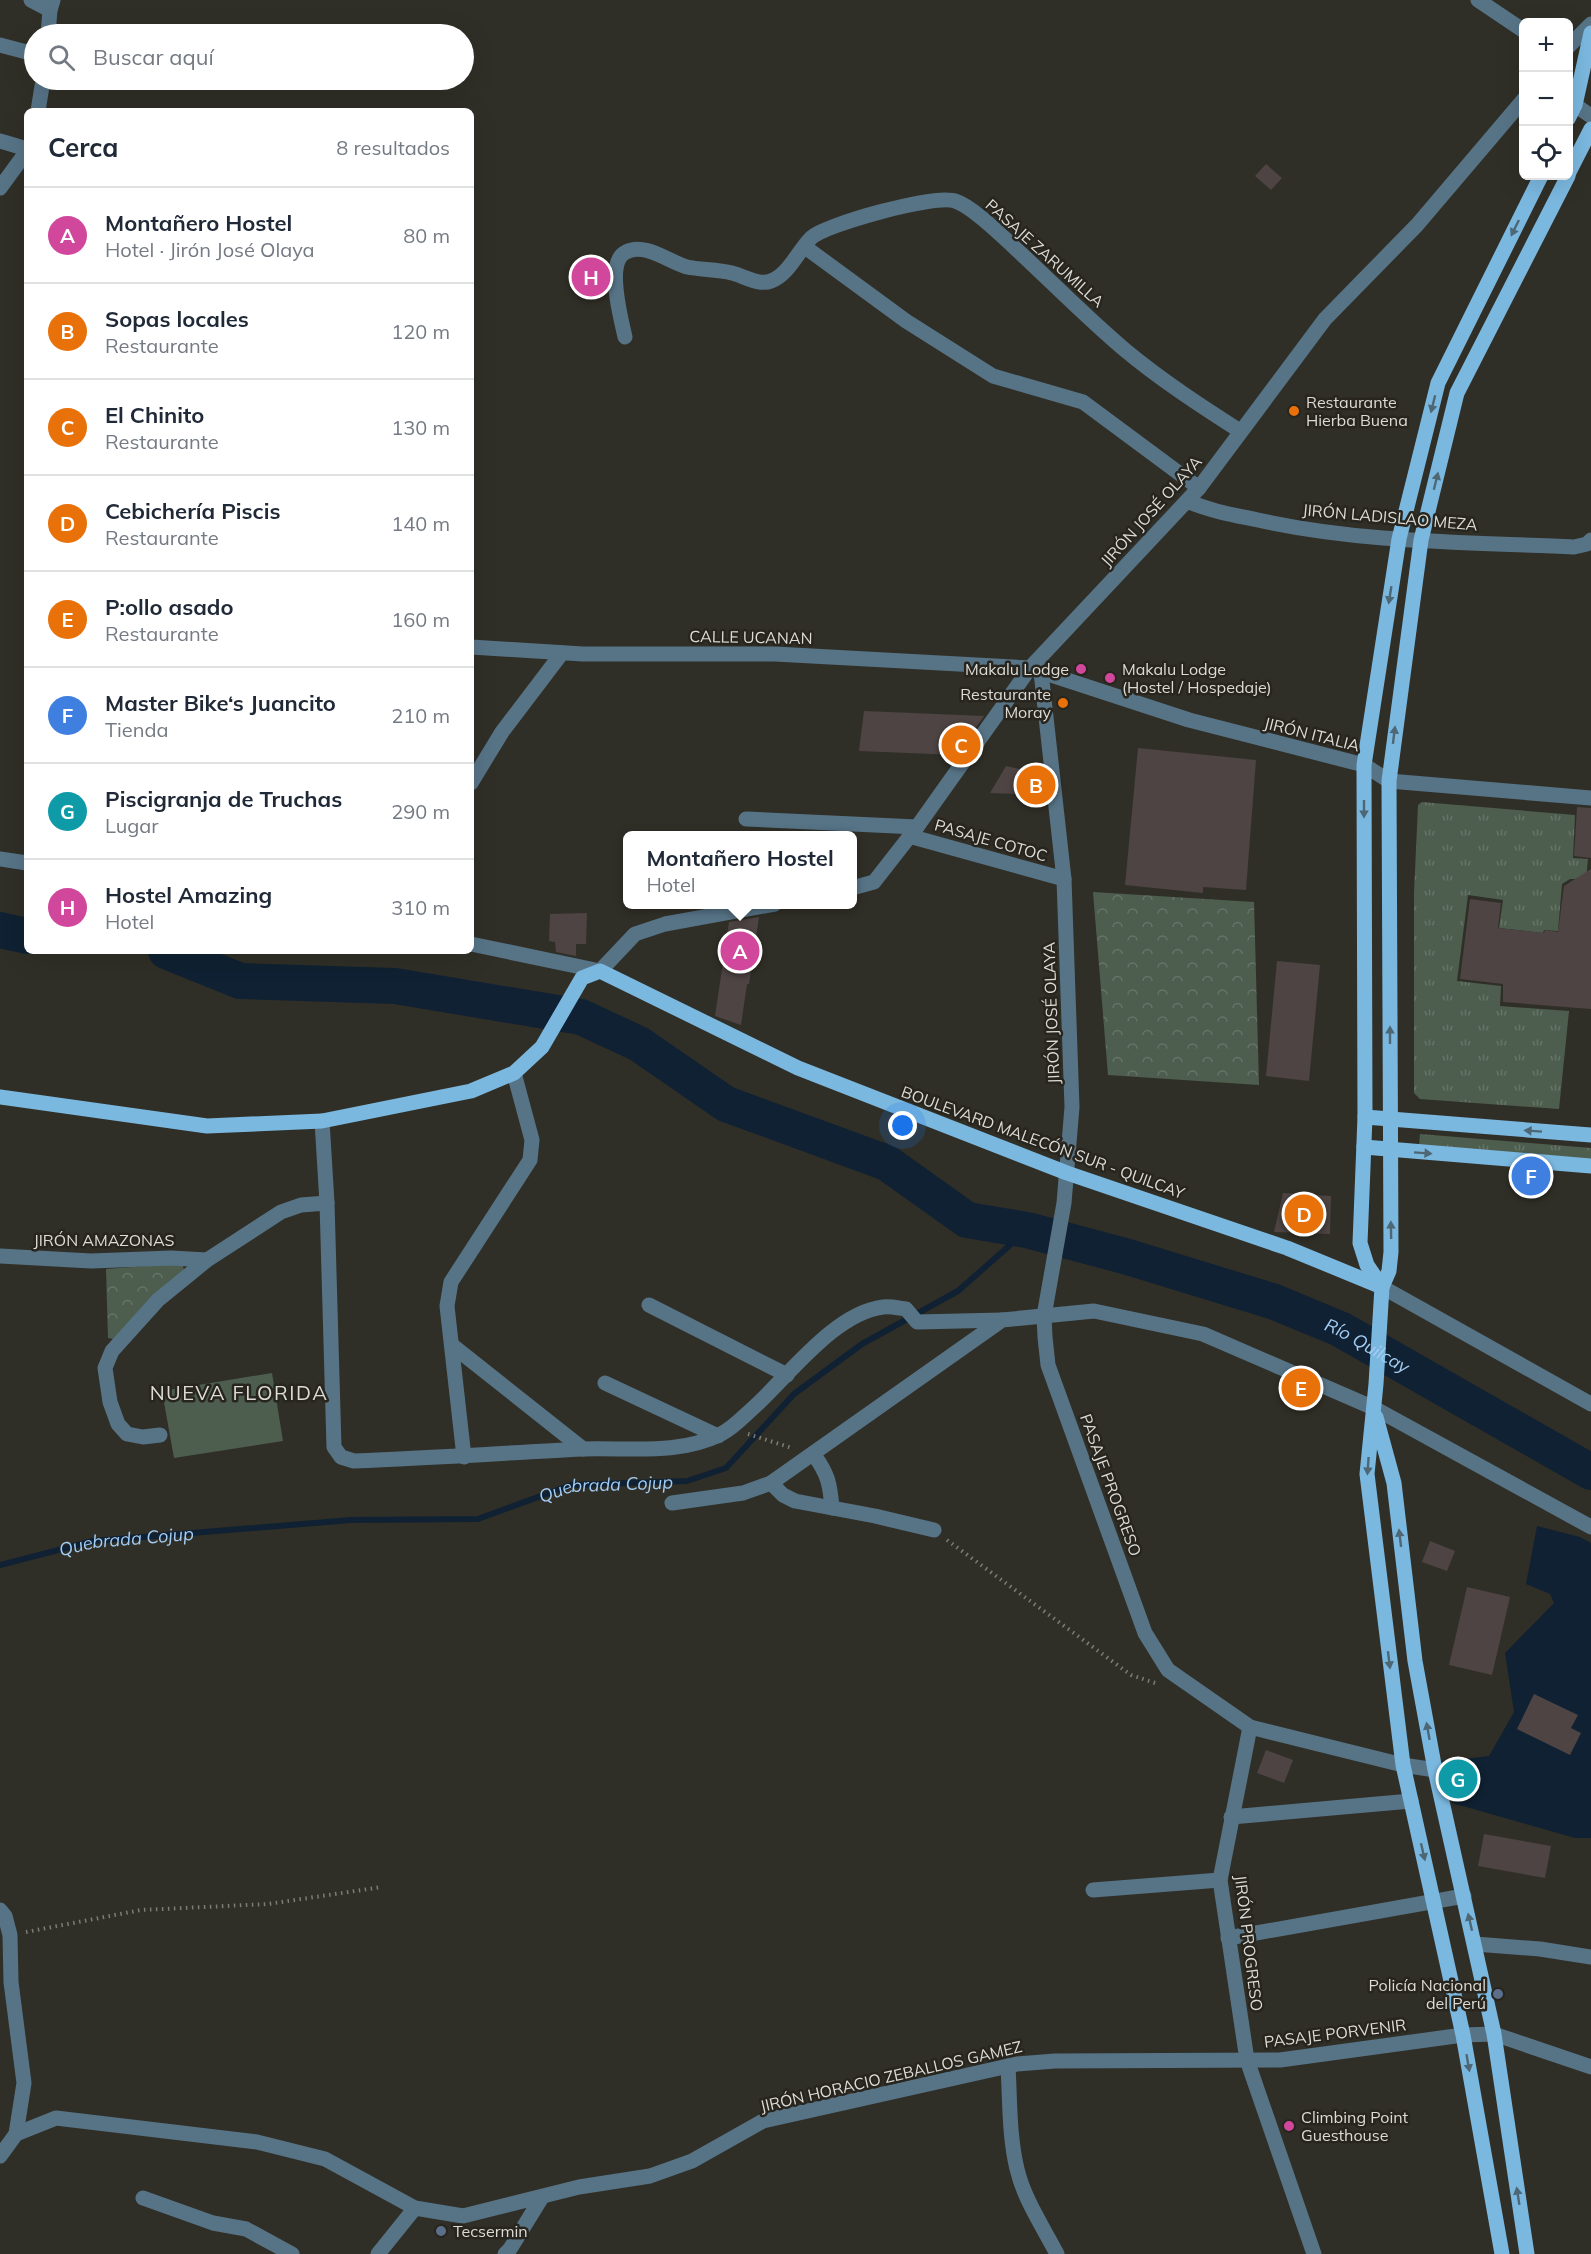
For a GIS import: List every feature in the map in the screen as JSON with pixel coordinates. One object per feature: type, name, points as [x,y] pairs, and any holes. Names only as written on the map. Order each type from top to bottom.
[{"type":"main road","points":[[1573,108],[1591,33]]},
{"type":"main road","points":[[1573,165],[1591,129]]},
{"type":"main road","points":[[1382,1287],[1367,1265],[1359,1243],[1365,1118],[1364,765],[1399,539],[1438,383],[1539,180]]},
{"type":"main road","points":[[1502,2254],[1463,2035],[1403,1765],[1367,1474],[1382,1287],[1389,1271],[1391,1252],[1389,781],[1421,540],[1457,393],[1565,180]]},
{"type":"main road","points":[[1465,330],[1485,338]]},
{"type":"main road","points":[[0,1097],[207,1126],[322,1121],[471,1091],[514,1073],[542,1047],[582,978],[600,971]]},
{"type":"main road","name":"BOULEVARD MALECÓN SUR - QUILCAY","points":[[600,971],[798,1068],[1067,1173],[1287,1248],[1382,1287]]},
{"type":"main road","points":[[1365,1118],[1591,1135]]},
{"type":"main road","points":[[1364,1148],[1591,1166]]},
{"type":"main road","points":[[1374,1408],[1394,1483],[1415,1661],[1435,1770],[1494,2034],[1527,2254]]},
{"type":"street","points":[[31,0],[52,5],[49,24]]},
{"type":"street","points":[[1478,0],[1519,28]]},
{"type":"street","points":[[1573,43],[1591,24]]},
{"type":"street","points":[[0,45],[24,51]]},
{"type":"street","points":[[38,108],[41,90]]},
{"type":"street","name":"JIRÓN JOSÉ OLAYA","points":[[857,887],[874,882],[1036,670],[1199,488],[1325,319],[1417,225],[1519,105]]},
{"type":"street","points":[[1573,112],[1591,116]]},
{"type":"street","points":[[0,141],[24,149]]},
{"type":"street","points":[[0,188],[24,154]]},
{"type":"street","name":"PASAJE ZARUMILLA","points":[[625,338],[615,278],[616,262],[626,252],[645,251],[686,266],[730,272],[758,282],[770,282],[781,275],[812,238],[856,218],[939,199],[955,201],[988,222],[1125,350],[1190,399],[1240,431]]},
{"type":"street","points":[[806,247],[906,321],[993,376],[1083,402],[1199,488]]},
{"type":"street","name":"JIRÓN LADISLAO MEZA","points":[[1187,501],[1206,509],[1296,528],[1399,539],[1574,547],[1587,544],[1591,540]]},
{"type":"street","name":"CALLE UCANAN","points":[[474,646],[562,653],[775,654],[1036,670]]},
{"type":"street","points":[[474,778],[502,732],[562,653]]},
{"type":"street","name":"JIRÓN JOSÉ OLAYA","points":[[1036,670],[1064,879],[1072,1107],[1064,1203]]},
{"type":"street","name":"JIRÓN ITALIA","points":[[1036,670],[1189,720],[1364,765],[1389,781],[1591,798]]},
{"type":"street","name":"PASAJE COTOC","points":[[746,819],[913,831],[1064,879]]},
{"type":"street","points":[[0,859],[24,863]]},
{"type":"street","points":[[600,971],[635,934],[665,924],[748,909]]},
{"type":"street","name":"BOULEVARD MALECÓN SUR - QUILCAY","points":[[474,945],[600,971]]},
{"type":"street","points":[[464,1457],[447,1306],[451,1282],[530,1160],[532,1140],[514,1073]]},
{"type":"street","points":[[322,1121],[327,1203],[334,1447],[340,1457],[354,1461],[584,1449],[662,1449],[689,1445],[718,1436],[730,1429],[825,1336],[865,1311],[885,1306],[906,1309],[917,1322],[1002,1320],[1045,1310],[1095,1311],[1203,1334],[1374,1408],[1591,1527]]},
{"type":"street","points":[[160,1435],[142,1437],[127,1434],[118,1424],[110,1402],[105,1368],[108,1358],[158,1300],[207,1260],[281,1212],[301,1205],[327,1203]]},
{"type":"street","name":"PASAJE PROGRESO","points":[[1064,1203],[1045,1310],[1048,1365],[1145,1633],[1168,1670],[1250,1727]]},
{"type":"street","name":"JIRÓN AMAZONAS","points":[[0,1256],[92,1261],[171,1258],[207,1260]]},
{"type":"street","name":"BOULEVARD MALECÓN SUR - QUILCAY","points":[[1382,1287],[1591,1404]]},
{"type":"street","points":[[649,1305],[787,1375]]},
{"type":"street","points":[[672,1503],[744,1492],[771,1483],[814,1455],[1002,1320]]},
{"type":"street","points":[[453,1346],[584,1449]]},
{"type":"street","points":[[605,1383],[718,1436]]},
{"type":"street","points":[[814,1455],[829,1482],[832,1508]]},
{"type":"street","points":[[771,1483],[783,1495],[795,1501],[934,1530]]},
{"type":"street","points":[[1250,1727],[1403,1765],[1435,1770]]},
{"type":"street","name":"JIRÓN PROGRESO","points":[[1250,1727],[1220,1880],[1247,2060],[1314,2254]]},
{"type":"street","points":[[1231,1818],[1411,1801]]},
{"type":"street","points":[[1094,1890],[1220,1880]]},
{"type":"street","points":[[1228,1938],[1464,1896]]},
{"type":"street","points":[[0,1910],[5,1916],[10,1935],[11,1982],[24,2084],[16,2134],[0,2156]]},
{"type":"street","points":[[1475,1944],[1540,1949],[1591,1957]]},
{"type":"street","points":[[1494,2034],[1591,2067]]},
{"type":"street","name":"PASAJE PORVENIR","points":[[1247,2060],[1280,2060],[1463,2035],[1494,2034]]},
{"type":"street","name":"JIRÓN HORACIO ZEBALLOS GAMEZ","points":[[16,2134],[56,2118],[257,2142],[325,2159],[415,2208],[464,2216],[579,2187],[650,2176],[692,2161],[763,2121],[1008,2066],[1055,2061],[1247,2060]]},
{"type":"street","points":[[1008,2066],[1011,2139],[1017,2170],[1026,2197],[1057,2254]]},
{"type":"street","points":[[505,2254],[542,2197]]},
{"type":"street","points":[[142,2198],[213,2223],[246,2229],[292,2254]]},
{"type":"street","points":[[378,2254],[415,2208]]},
{"type":"path","points":[[749,1435],[774,1443]]},
{"type":"path","points":[[934,1530],[1131,1675],[1162,1685]]},
{"type":"path","points":[[10,1935],[141,1910],[268,1904],[382,1887]]},
{"type":"green space","points":[[1422,802],[1575,815],[1573,858],[1588,859],[1586,879],[1570,879],[1562,884],[1558,931],[1544,930],[1543,933],[1499,928],[1503,900],[1468,895],[1457,981],[1501,986],[1500,1006],[1569,1011],[1559,1109],[1420,1099],[1414,1093],[1414,893],[1418,805]]},
{"type":"green space","points":[[1093,892],[1254,902],[1259,1085],[1108,1075]]},
{"type":"green space","points":[[1420,1134],[1591,1148],[1591,1159],[1419,1145]]},
{"type":"green space","points":[[174,1264],[183,1266],[184,1271],[114,1339],[108,1338],[106,1269]]},
{"type":"green space","points":[[272,1373],[283,1441],[174,1458],[162,1391]]},
{"type":"water","points":[[1537,1526],[1580,1537],[1591,1543],[1591,1838],[1575,1838],[1452,1803],[1456,1760],[1489,1756],[1514,1712],[1505,1653],[1554,1603],[1550,1594],[1526,1584]]},
{"type":"building","points":[[1266,164],[1282,178],[1271,190],[1255,176]]},
{"type":"building","points":[[864,711],[984,716],[956,755],[859,751]]},
{"type":"building","points":[[1138,748],[1256,760],[1246,890],[1203,887],[1203,893],[1125,885]]},
{"type":"building","points":[[1006,766],[1040,774],[1040,795],[990,793]]},
{"type":"building","points":[[1577,807],[1591,808],[1591,858],[1574,856]]},
{"type":"building","points":[[1591,869],[1591,1009],[1503,1002],[1503,984],[1460,979],[1470,899],[1501,903],[1498,928],[1544,933],[1545,930],[1558,932],[1564,886]]},
{"type":"building","points":[[587,913],[586,944],[576,944],[576,956],[556,952],[555,942],[549,941],[550,914]]},
{"type":"building","points":[[759,917],[741,1025],[715,1016],[729,922]]},
{"type":"building","points":[[1277,961],[1320,965],[1309,1081],[1266,1076]]},
{"type":"building","points":[[1283,1193],[1331,1196],[1330,1234],[1274,1232]]},
{"type":"building","points":[[1430,1541],[1455,1551],[1447,1571],[1422,1562]]},
{"type":"building","points":[[1467,1587],[1510,1597],[1492,1675],[1449,1665]]},
{"type":"building","points":[[1534,1694],[1578,1715],[1571,1728],[1581,1733],[1570,1755],[1517,1729]]},
{"type":"building","points":[[1266,1750],[1293,1760],[1284,1783],[1257,1773]]},
{"type":"building","points":[[1484,1834],[1551,1846],[1545,1878],[1478,1866]]},
{"type":"waterway","points":[[0,930],[24,935]]},
{"type":"waterway","name":"Río Quilcay","points":[[173,954],[240,981],[395,986],[581,1017],[639,1044],[726,1104],[887,1163],[967,1220],[1027,1230],[1128,1257],[1275,1302],[1340,1329],[1591,1472]]},
{"type":"waterway","name":"Quebrada Cojup","points":[[0,1565],[93,1541],[351,1520],[478,1519],[571,1485],[687,1481],[726,1468],[794,1394],[862,1344],[958,1291],[1027,1230]]},
{"type":"place","name":"Hostel Amazing","points":[[591,277]]},
{"type":"place","name":"Restaurante Hierba Buena","points":[[1294,411]]},
{"type":"place","name":"Makalu Lodge","points":[[1081,669]]},
{"type":"place","name":"Makalu Lodge (Hostel / Hospedaje)","points":[[1110,678]]},
{"type":"place","name":"Restaurante Moray","points":[[1063,703]]},
{"type":"place","name":"El Chinito","points":[[961,745]]},
{"type":"place","name":"Sopas locales","points":[[1036,785]]},
{"type":"place","name":"Montañero Hostel","points":[[740,951]]},
{"type":"place","name":"Master Bike‘s Juancito","points":[[1531,1176]]},
{"type":"place","name":"Cebichería Piscis","points":[[1304,1214]]},
{"type":"place","name":"P:ollo asado","points":[[1301,1388]]},
{"type":"place","name":"Piscigranja de Truchas","points":[[1458,1779]]},
{"type":"place","name":"Policía Nacional del Perú","points":[[1498,1994]]},
{"type":"place","name":"Climbing Point Guesthouse","points":[[1289,2126]]},
{"type":"place","name":"Tecsermin","points":[[441,2231]]},
{"type":"district","name":"NUEVA FLORIDA","points":[[239,1392]]}]
